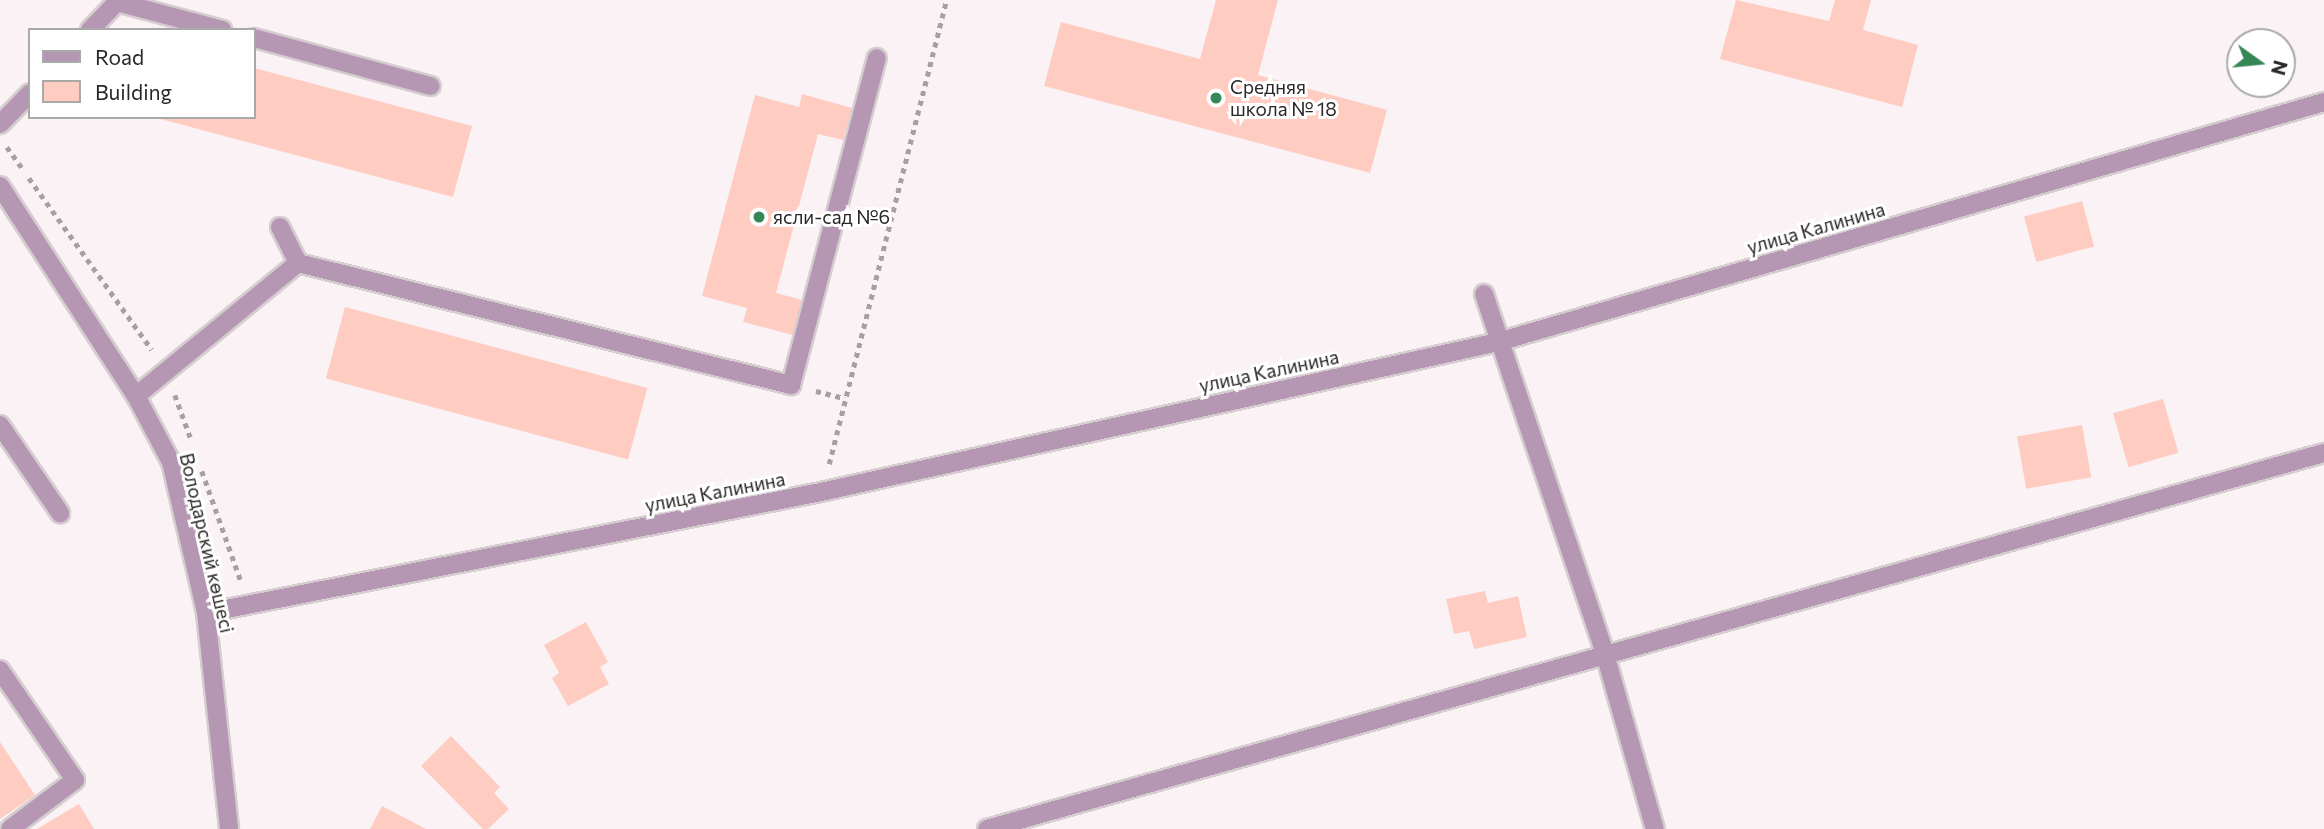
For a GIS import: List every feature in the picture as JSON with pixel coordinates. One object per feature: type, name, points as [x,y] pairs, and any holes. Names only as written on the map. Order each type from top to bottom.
[{"type":"street","points":[[92,28],[117,1],[215,28]]},
{"type":"street","points":[[256,39],[431,86]]},
{"type":"street","points":[[280,227],[298,263],[791,385],[877,58]]},
{"type":"street","points":[[0,124],[28,95]]},
{"type":"street","name":"улица Калинина","points":[[206,612],[821,492],[1498,342],[2324,102]]},
{"type":"street","name":"Володарский көшесі","points":[[0,186],[136,396],[171,462],[206,612],[229,829]]},
{"type":"street","points":[[136,396],[298,263]]},
{"type":"street","points":[[1484,295],[1605,654],[1655,829]]},
{"type":"street","points":[[0,425],[60,513]]},
{"type":"street","points":[[987,829],[2324,453]]},
{"type":"street","points":[[0,670],[75,780],[10,829]]},
{"type":"path","points":[[821,492],[946,0]]},
{"type":"building","name":"Средняя школа № 18","points":[[1216,0],[1278,0],[1258,75],[1387,110],[1370,173],[1044,86],[1061,22],[1200,59]]},
{"type":"building","points":[[1736,0],[1829,21],[1835,0],[1871,0],[1863,30],[1918,45],[1902,107],[1720,59]]},
{"type":"building","points":[[256,69],[472,126],[453,197],[161,119],[256,119]]},
{"type":"building","name":"ясли-сад №6","points":[[802,94],[852,108],[843,140],[818,134],[776,293],[802,300],[793,335],[743,322],[747,308],[702,296],[755,95],[799,107]]},
{"type":"building","points":[[2082,201],[2094,246],[2036,262],[2024,217]]},
{"type":"building","points":[[345,307],[647,388],[628,459],[326,378]]},
{"type":"building","points":[[2163,399],[2178,453],[2128,467],[2113,413]]},
{"type":"building","points":[[2082,425],[2091,477],[2026,489],[2017,436]]},
{"type":"building","points":[[1485,591],[1488,603],[1518,596],[1527,637],[1474,649],[1469,631],[1454,634],[1446,599]]},
{"type":"building","points":[[586,622],[608,662],[600,667],[609,684],[568,706],[552,678],[559,673],[544,645]]},
{"type":"building","points":[[451,736],[500,787],[494,793],[509,809],[488,829],[483,829],[421,766]]},
{"type":"building","points":[[0,742],[35,795],[0,819]]},
{"type":"building","points":[[79,804],[94,829],[37,829]]},
{"type":"building","points":[[382,806],[426,829],[370,829]]},
{"type":"place","name":"Средняя школа № 18","points":[[1216,98]]},
{"type":"place","name":"ясли-сад №6","points":[[759,217]]}]
